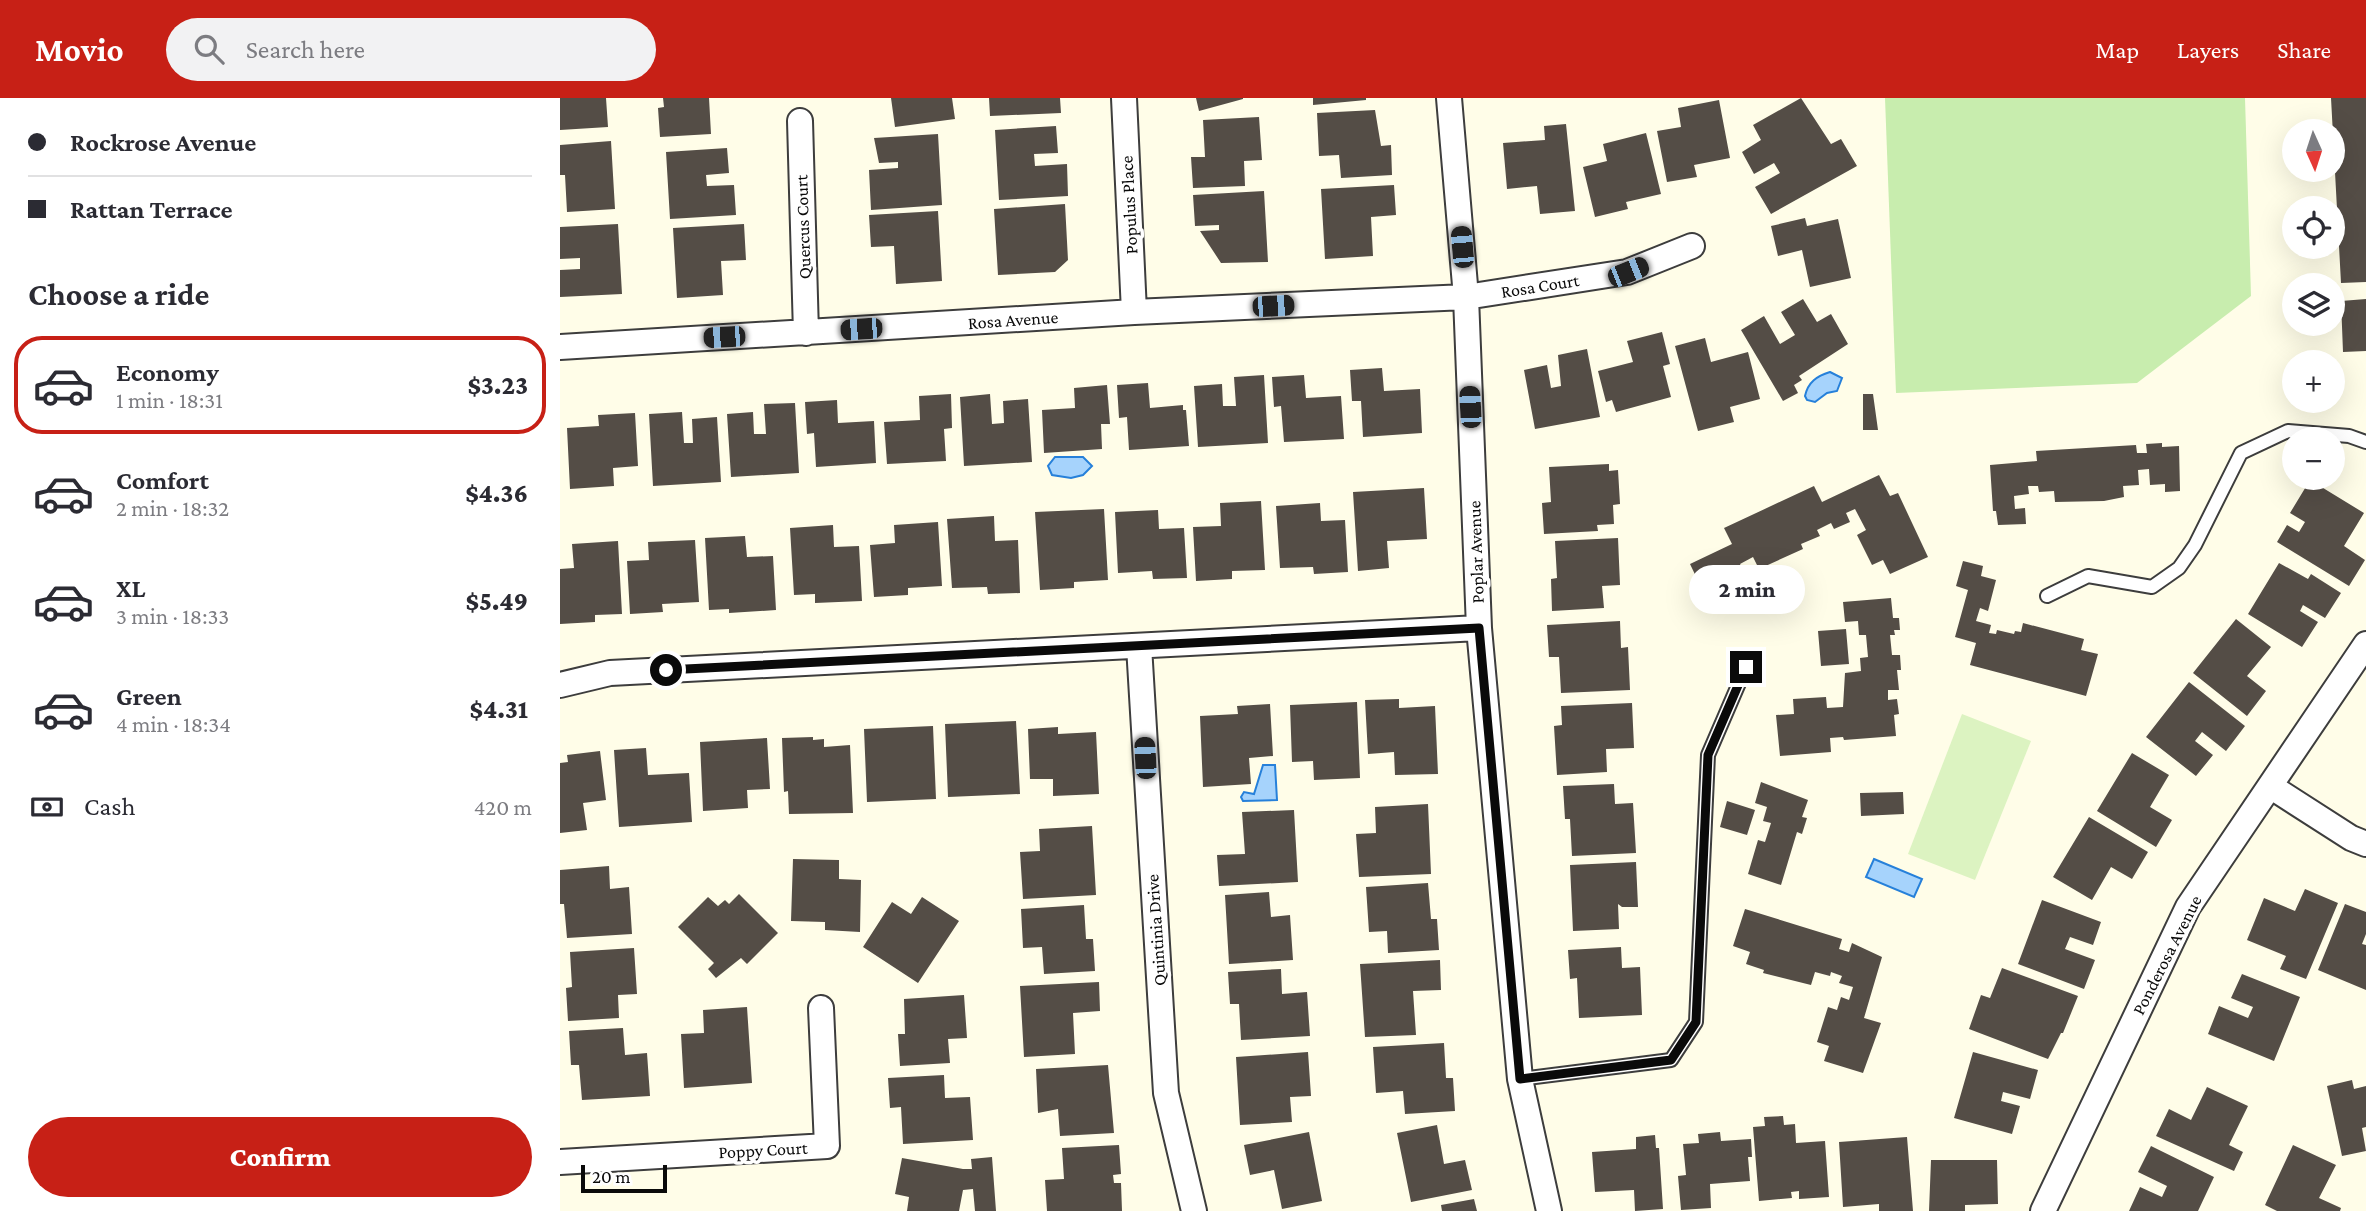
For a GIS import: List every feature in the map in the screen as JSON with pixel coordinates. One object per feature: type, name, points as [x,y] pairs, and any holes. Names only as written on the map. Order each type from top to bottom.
[{"type":"street","name":"Populus Place","points":[[1124,98],[1135,312]]},
{"type":"street","name":"Poplar Avenue","points":[[1449,98],[1466,297],[1479,628],[1520,1079],[1549,1211]]},
{"type":"street","name":"Quercus Court","points":[[800,121],[806,333]]},
{"type":"street","name":"Rosa Court","points":[[1466,297],[1628,272],[1692,246]]},
{"type":"street","name":"Rosa Avenue","points":[[560,346],[1135,312],[1466,297]]},
{"type":"street","points":[[560,685],[610,673],[1479,628]]},
{"type":"street","name":"Ponderosa Avenue","points":[[2043,1211],[2188,907],[2366,644]]},
{"type":"street","name":"Quintinia Drive","points":[[1139,646],[1166,1093],[1194,1211]]},
{"type":"street","points":[[2270,786],[2351,838],[2366,844]]},
{"type":"street","name":"Poppy Court","points":[[560,1162],[827,1146],[821,1008]]},
{"type":"lane","points":[[2047,596],[2088,576],[2152,587],[2179,568],[2195,545],[2241,453],[2288,431],[2349,436],[2366,442]]},
{"type":"lane","points":[[1520,1079],[1671,1060],[1696,1022],[1708,755],[1746,667]]},
{"type":"green space","points":[[1885,98],[2245,98],[2251,296],[2137,383],[1896,393]]},
{"type":"green space","points":[[1962,714],[2031,741],[1975,880],[1908,854]]},
{"type":"water","points":[[1830,372],[1842,378],[1837,391],[1827,393],[1815,402],[1807,400],[1806,391],[1811,383]]},
{"type":"water","points":[[1055,457],[1083,457],[1092,466],[1083,475],[1071,478],[1052,475],[1048,466]]},
{"type":"water","points":[[1263,765],[1275,765],[1277,800],[1243,801],[1241,797],[1244,792],[1254,794]]},
{"type":"water","points":[[1874,859],[1922,879],[1914,897],[1866,877]]},
{"type":"building","points":[[560,98],[606,98],[608,127],[560,130]]},
{"type":"building","points":[[663,98],[709,98],[711,134],[660,137],[658,108],[664,107]]},
{"type":"building","points":[[891,98],[952,98],[955,119],[895,127]]},
{"type":"building","points":[[989,98],[1060,98],[1061,113],[990,116]]},
{"type":"building","points":[[1196,98],[1243,98],[1243,99],[1199,111]]},
{"type":"building","points":[[1313,98],[1366,98],[1366,100],[1313,105]]},
{"type":"building","points":[[1801,98],[1831,144],[1841,139],[1857,166],[1771,214],[1755,187],[1780,173],[1774,163],[1754,174],[1742,152],[1761,140],[1753,125]]},
{"type":"building","points":[[2331,98],[2366,98],[2366,282],[2345,283],[2345,273],[2340,273],[2340,259],[2345,259],[2345,196],[2336,196],[2336,182],[2345,182],[2345,119],[2332,119]]},
{"type":"building","points":[[1719,100],[1730,158],[1694,165],[1697,177],[1667,182],[1657,131],[1681,127],[1678,108]]},
{"type":"building","points":[[1375,110],[1381,146],[1391,145],[1392,175],[1341,178],[1339,155],[1319,156],[1317,113]]},
{"type":"building","points":[[1259,117],[1262,160],[1244,161],[1245,186],[1193,188],[1191,157],[1205,157],[1203,120]]},
{"type":"building","points":[[1566,124],[1575,211],[1540,214],[1537,186],[1507,189],[1503,143],[1545,140],[1544,126]]},
{"type":"building","points":[[1056,126],[1058,153],[1034,154],[1035,166],[1067,164],[1068,196],[999,200],[995,130]]},
{"type":"building","points":[[1646,133],[1661,194],[1626,202],[1628,209],[1595,217],[1583,167],[1607,161],[1603,144]]},
{"type":"building","points":[[938,134],[942,205],[871,210],[869,170],[898,168],[898,162],[879,163],[874,138]]},
{"type":"building","points":[[611,141],[615,209],[567,212],[565,175],[560,175],[560,145]]},
{"type":"building","points":[[727,148],[729,173],[706,175],[707,186],[734,185],[736,215],[670,219],[666,152]]},
{"type":"building","points":[[1394,185],[1396,215],[1371,217],[1373,256],[1325,259],[1321,189]]},
{"type":"building","points":[[1264,191],[1268,262],[1221,263],[1200,231],[1219,230],[1219,225],[1195,226],[1193,195]]},
{"type":"building","points":[[1065,204],[1068,260],[1055,272],[998,275],[994,209]]},
{"type":"building","points":[[938,211],[942,281],[896,284],[894,246],[871,247],[869,215]]},
{"type":"building","points":[[1805,218],[1807,226],[1838,219],[1851,278],[1810,287],[1802,250],[1778,256],[1771,226]]},
{"type":"building","points":[[618,224],[622,294],[560,297],[560,270],[580,269],[580,258],[560,259],[560,227]]},
{"type":"building","points":[[744,224],[746,260],[721,261],[723,295],[677,298],[673,228]]},
{"type":"building","points":[[1803,299],[1817,322],[1831,314],[1848,344],[1799,376],[1802,380],[1794,385],[1798,393],[1783,401],[1741,330],[1764,316],[1780,344],[1795,335],[1781,312]]},
{"type":"building","points":[[2366,299],[2366,351],[2343,350],[2345,301]]},
{"type":"building","points":[[1662,332],[1670,364],[1663,366],[1671,397],[1616,412],[1612,400],[1606,402],[1598,371],[1633,362],[1627,341]]},
{"type":"building","points":[[1705,338],[1711,362],[1748,352],[1760,399],[1730,407],[1734,422],[1698,431],[1675,346]]},
{"type":"building","points":[[1587,349],[1600,417],[1535,429],[1524,370],[1547,365],[1551,388],[1561,386],[1558,355]]},
{"type":"building","points":[[1382,368],[1384,391],[1420,389],[1422,433],[1363,437],[1361,401],[1352,401],[1350,370]]},
{"type":"building","points":[[1264,375],[1268,443],[1198,447],[1194,386],[1222,384],[1223,406],[1236,406],[1234,377]]},
{"type":"building","points":[[1304,375],[1306,398],[1341,396],[1344,439],[1284,442],[1281,406],[1274,407],[1272,377]]},
{"type":"building","points":[[1148,383],[1150,408],[1183,405],[1183,410],[1186,410],[1189,446],[1129,450],[1127,417],[1119,418],[1117,385]]},
{"type":"building","points":[[1107,385],[1110,424],[1101,424],[1102,449],[1044,453],[1042,410],[1075,408],[1074,388]]},
{"type":"building","points":[[951,394],[952,428],[944,429],[946,461],[887,464],[884,422],[920,420],[919,396]]},
{"type":"building","points":[[990,394],[992,424],[1004,423],[1003,401],[1028,399],[1032,462],[964,466],[960,397]]},
{"type":"building","points":[[1863,394],[1873,394],[1878,430],[1863,430]]},
{"type":"building","points":[[837,400],[838,423],[874,421],[876,463],[816,467],[814,433],[807,434],[805,402]]},
{"type":"building","points":[[795,403],[799,473],[731,477],[727,414],[753,412],[754,434],[766,434],[764,404]]},
{"type":"building","points":[[682,412],[684,443],[693,443],[692,419],[717,417],[721,482],[653,486],[649,414]]},
{"type":"building","points":[[635,413],[638,466],[613,468],[614,486],[570,489],[567,428],[599,426],[598,415]]},
{"type":"building","points":[[2162,443],[2162,447],[2179,446],[2180,491],[2165,492],[2165,484],[2150,485],[2149,469],[2138,470],[2139,485],[2123,486],[2124,497],[2104,501],[2055,502],[2054,491],[2039,492],[2038,486],[2028,486],[2029,494],[2014,496],[2015,509],[2025,508],[2026,524],[1998,525],[1996,511],[1993,511],[1990,465],[2037,461],[2036,451],[2136,445],[2137,453],[2147,453],[2146,444]]},
{"type":"building","points":[[1609,464],[1609,471],[1618,470],[1620,504],[1613,505],[1614,524],[1597,525],[1598,531],[1544,534],[1542,503],[1551,502],[1549,467]]},
{"type":"building","points":[[1879,475],[1890,496],[1898,493],[1928,557],[1890,574],[1883,560],[1872,565],[1857,535],[1866,530],[1855,509],[1846,513],[1850,522],[1834,529],[1831,523],[1817,530],[1820,536],[1801,544],[1803,549],[1759,569],[1753,557],[1740,564],[1743,570],[1734,574],[1737,581],[1723,587],[1729,601],[1712,610],[1690,564],[1732,544],[1724,528],[1814,486],[1822,502]]},
{"type":"building","points":[[1424,488],[1427,539],[1387,541],[1389,568],[1358,571],[1353,492]]},
{"type":"building","points":[[2304,490],[2326,490],[2364,513],[2344,546],[2365,560],[2349,586],[2277,542],[2287,525],[2299,532],[2305,522],[2290,513]]},
{"type":"building","points":[[1261,501],[1265,570],[1232,571],[1232,579],[1196,581],[1193,527],[1221,526],[1220,503]]},
{"type":"building","points":[[1320,503],[1321,521],[1345,520],[1348,572],[1314,574],[1313,567],[1280,568],[1276,506]]},
{"type":"building","points":[[1104,509],[1108,580],[1074,582],[1074,588],[1040,590],[1035,512]]},
{"type":"building","points":[[1158,510],[1159,529],[1184,528],[1187,578],[1153,579],[1152,571],[1118,573],[1115,512]]},
{"type":"building","points":[[994,516],[995,541],[1018,540],[1020,593],[988,594],[987,587],[952,588],[947,519]]},
{"type":"building","points":[[938,522],[942,586],[908,588],[908,595],[874,597],[870,545],[895,543],[894,525]]},
{"type":"building","points":[[833,525],[834,547],[859,546],[862,601],[815,603],[815,594],[794,595],[790,528]]},
{"type":"building","points":[[745,536],[747,557],[773,556],[776,610],[729,613],[729,609],[709,610],[705,538]]},
{"type":"building","points":[[1618,538],[1620,585],[1602,586],[1604,608],[1552,611],[1551,579],[1557,578],[1555,541]]},
{"type":"building","points":[[695,540],[699,602],[662,604],[663,612],[630,614],[627,561],[649,560],[648,542]]},
{"type":"building","points":[[618,541],[622,614],[595,615],[595,622],[560,624],[560,569],[574,568],[572,544]]},
{"type":"building","points":[[1963,561],[1983,566],[1981,576],[1996,580],[1988,611],[1980,608],[1976,621],[1991,625],[1989,633],[1996,634],[1997,630],[2014,634],[2015,631],[2021,632],[2023,623],[2084,639],[2081,650],[2098,654],[2086,696],[1970,665],[1976,643],[1955,637],[1968,590],[1956,586]]},
{"type":"building","points":[[2279,563],[2308,579],[2311,574],[2341,593],[2325,618],[2303,605],[2300,611],[2318,622],[2302,647],[2248,614]]},
{"type":"building","points":[[1891,598],[1893,618],[1899,618],[1900,630],[1894,630],[1895,635],[1890,635],[1892,655],[1900,655],[1901,670],[1897,670],[1899,690],[1888,690],[1888,700],[1897,699],[1899,714],[1894,715],[1896,736],[1844,740],[1843,737],[1830,738],[1831,752],[1780,756],[1776,715],[1794,714],[1793,699],[1826,697],[1827,708],[1843,707],[1845,673],[1861,671],[1860,658],[1868,657],[1866,635],[1859,635],[1858,621],[1845,622],[1843,602]]},
{"type":"building","points":[[2236,619],[2271,647],[2247,676],[2266,691],[2247,716],[2193,673]]},
{"type":"building","points":[[1620,621],[1621,648],[1628,647],[1630,690],[1561,693],[1559,657],[1549,657],[1547,625]]},
{"type":"building","points":[[1846,629],[1849,664],[1821,666],[1818,631]]},
{"type":"building","points":[[2189,682],[2245,726],[2226,751],[2202,732],[2195,741],[2213,755],[2196,776],[2146,737]]},
{"type":"building","points":[[1399,699],[1399,708],[1435,706],[1438,774],[1395,775],[1394,752],[1368,754],[1365,700]]},
{"type":"building","points":[[1357,702],[1360,778],[1314,780],[1313,761],[1292,762],[1290,705]]},
{"type":"building","points":[[1632,703],[1634,748],[1606,749],[1607,772],[1557,775],[1554,726],[1562,725],[1561,706]]},
{"type":"building","points":[[1270,704],[1273,756],[1249,758],[1251,784],[1203,787],[1200,716],[1238,714],[1237,706]]},
{"type":"building","points":[[1016,721],[1020,794],[948,797],[945,724]]},
{"type":"building","points":[[933,726],[936,799],[867,802],[864,729]]},
{"type":"building","points":[[1058,727],[1058,734],[1096,732],[1099,794],[1053,796],[1053,779],[1030,779],[1028,729]]},
{"type":"building","points":[[813,737],[813,740],[824,739],[824,747],[850,745],[853,813],[789,814],[788,791],[784,792],[782,738]]},
{"type":"building","points":[[767,738],[770,789],[747,790],[748,808],[703,811],[700,742]]},
{"type":"building","points":[[646,748],[648,775],[689,773],[692,822],[619,827],[614,750]]},
{"type":"building","points":[[600,751],[606,800],[583,803],[587,830],[560,833],[560,763],[568,762],[567,755]]},
{"type":"building","points":[[2132,753],[2169,775],[2150,807],[2172,820],[2156,847],[2097,811]]},
{"type":"building","points":[[1761,782],[1808,800],[1802,817],[1807,818],[1802,834],[1797,832],[1781,885],[1748,874],[1758,840],[1765,842],[1771,823],[1763,821],[1767,807],[1755,803]]},
{"type":"building","points":[[1614,784],[1615,804],[1633,803],[1636,853],[1572,856],[1570,819],[1565,819],[1563,786]]},
{"type":"building","points":[[1903,792],[1904,814],[1861,816],[1860,793]]},
{"type":"building","points":[[1727,801],[1755,810],[1747,835],[1720,827]]},
{"type":"building","points":[[1428,804],[1431,874],[1359,877],[1356,834],[1376,833],[1375,807]]},
{"type":"building","points":[[1294,810],[1298,882],[1219,886],[1217,855],[1245,854],[1242,812]]},
{"type":"building","points":[[2089,817],[2148,852],[2132,879],[2111,867],[2092,900],[2053,877]]},
{"type":"building","points":[[1092,826],[1096,895],[1023,899],[1020,852],[1040,851],[1039,829]]},
{"type":"building","points":[[793,859],[839,860],[839,879],[861,880],[860,932],[825,930],[825,922],[791,921]]},
{"type":"building","points":[[1636,862],[1638,907],[1622,907],[1618,904],[1619,929],[1573,931],[1570,865]]},
{"type":"building","points":[[609,866],[610,889],[629,887],[632,934],[567,938],[564,904],[560,904],[560,870]]},
{"type":"building","points":[[1428,883],[1431,919],[1437,919],[1439,950],[1388,953],[1387,931],[1369,932],[1366,887]]},
{"type":"building","points":[[2305,889],[2338,903],[2306,979],[2280,969],[2286,956],[2247,940],[2264,898],[2295,911]]},
{"type":"building","points":[[1269,892],[1271,917],[1290,915],[1293,960],[1229,964],[1225,895]]},
{"type":"building","points":[[739,894],[778,933],[747,964],[741,958],[716,978],[708,969],[714,963],[678,927],[708,897],[718,906],[725,900],[729,904]]},
{"type":"building","points":[[922,897],[959,921],[918,983],[863,947],[892,902],[911,914]]},
{"type":"building","points":[[2042,900],[2101,922],[2093,945],[2070,937],[2065,949],[2095,960],[2084,989],[2018,964]]},
{"type":"building","points":[[2345,904],[2366,912],[2366,934],[2362,944],[2366,945],[2366,990],[2318,970]]},
{"type":"building","points":[[1084,905],[1086,939],[1093,939],[1095,971],[1044,974],[1042,947],[1023,948],[1021,909]]},
{"type":"building","points":[[1745,909],[1842,939],[1839,949],[1849,952],[1852,943],[1882,957],[1864,1018],[1881,1023],[1863,1073],[1824,1061],[1829,1046],[1817,1042],[1828,1007],[1837,1010],[1841,997],[1849,1000],[1853,987],[1839,983],[1842,976],[1831,972],[1830,976],[1815,972],[1811,985],[1763,973],[1764,970],[1746,964],[1750,952],[1733,946]]},
{"type":"building","points":[[1621,947],[1622,968],[1640,967],[1642,1015],[1579,1018],[1577,978],[1570,979],[1568,950]]},
{"type":"building","points":[[634,948],[637,994],[618,995],[619,1018],[568,1021],[566,988],[572,987],[570,952]]},
{"type":"building","points":[[1440,960],[1441,990],[1413,991],[1416,1035],[1365,1037],[1360,964]]},
{"type":"building","points":[[2002,968],[2078,996],[2063,1033],[2048,1059],[1969,1029],[1981,995],[1990,998]]},
{"type":"building","points":[[1281,969],[1282,994],[1307,992],[1310,1036],[1241,1040],[1239,1004],[1230,1004],[1228,972]]},
{"type":"building","points":[[2242,974],[2300,997],[2274,1061],[2208,1034],[2219,1006],[2248,1018],[2253,1007],[2231,998]]},
{"type":"building","points":[[1099,982],[1100,1011],[1073,1013],[1075,1054],[1024,1057],[1020,986]]},
{"type":"building","points":[[964,995],[967,1038],[948,1039],[950,1063],[900,1066],[898,1034],[905,1034],[904,999]]},
{"type":"building","points":[[747,1007],[752,1083],[684,1088],[681,1034],[704,1033],[703,1010]]},
{"type":"building","points":[[623,1028],[625,1055],[647,1053],[650,1096],[582,1100],[579,1065],[571,1065],[569,1031]]},
{"type":"building","points":[[1444,1043],[1446,1078],[1453,1078],[1455,1111],[1405,1114],[1403,1091],[1376,1093],[1373,1047]]},
{"type":"building","points":[[1308,1052],[1311,1096],[1290,1097],[1292,1122],[1240,1125],[1236,1057]]},
{"type":"building","points":[[1973,1052],[2038,1070],[2030,1099],[2003,1092],[2001,1101],[2020,1106],[2012,1134],[1954,1118]]},
{"type":"building","points":[[1108,1065],[1114,1133],[1060,1136],[1058,1109],[1038,1113],[1036,1069]]},
{"type":"building","points":[[944,1075],[945,1098],[970,1097],[973,1140],[903,1144],[901,1107],[890,1108],[888,1078]]},
{"type":"building","points":[[2352,1080],[2354,1089],[2366,1086],[2366,1127],[2362,1128],[2366,1151],[2342,1156],[2327,1086]]},
{"type":"building","points":[[2207,1087],[2248,1106],[2229,1145],[2243,1152],[2234,1171],[2156,1136],[2169,1109],[2191,1120]]},
{"type":"building","points":[[1783,1116],[1784,1125],[1795,1124],[1796,1143],[1825,1141],[1829,1197],[1799,1199],[1799,1191],[1791,1192],[1792,1198],[1759,1201],[1753,1127],[1765,1126],[1764,1117]]},
{"type":"building","points":[[1437,1125],[1444,1164],[1465,1160],[1472,1190],[1411,1202],[1397,1133]]},
{"type":"building","points":[[1309,1132],[1322,1201],[1282,1209],[1274,1170],[1250,1175],[1244,1145]]},
{"type":"building","points":[[1720,1132],[1721,1141],[1751,1139],[1752,1157],[1748,1157],[1750,1181],[1710,1184],[1711,1208],[1681,1210],[1678,1176],[1686,1175],[1683,1144],[1699,1143],[1698,1134]]},
{"type":"building","points":[[1655,1135],[1656,1148],[1659,1148],[1663,1209],[1635,1211],[1634,1190],[1595,1192],[1592,1152],[1636,1149],[1636,1137]]},
{"type":"building","points":[[1907,1137],[1913,1211],[1879,1211],[1879,1204],[1843,1207],[1839,1142]]},
{"type":"building","points":[[1119,1145],[1121,1174],[1113,1175],[1114,1183],[1121,1183],[1122,1211],[1047,1211],[1045,1180],[1064,1179],[1062,1148]]},
{"type":"building","points":[[2293,1145],[2336,1165],[2319,1198],[2341,1208],[2340,1211],[2277,1211],[2265,1205]]},
{"type":"building","points":[[2151,1146],[2214,1177],[2198,1211],[2129,1211],[2140,1187],[2162,1197],[2167,1186],[2138,1172]]},
{"type":"building","points":[[992,1157],[996,1211],[975,1211],[973,1189],[963,1190],[959,1211],[907,1211],[909,1197],[895,1194],[902,1158],[972,1169],[971,1159]]},
{"type":"building","points":[[1931,1160],[1997,1160],[1998,1204],[1965,1205],[1965,1211],[1929,1211]]},
{"type":"building","points":[[1474,1199],[1477,1211],[1442,1211],[1441,1205]]},
{"type":"route","points":[[666,670],[1479,628],[1520,1079],[1671,1060],[1696,1022],[1708,755],[1746,667]]}]
